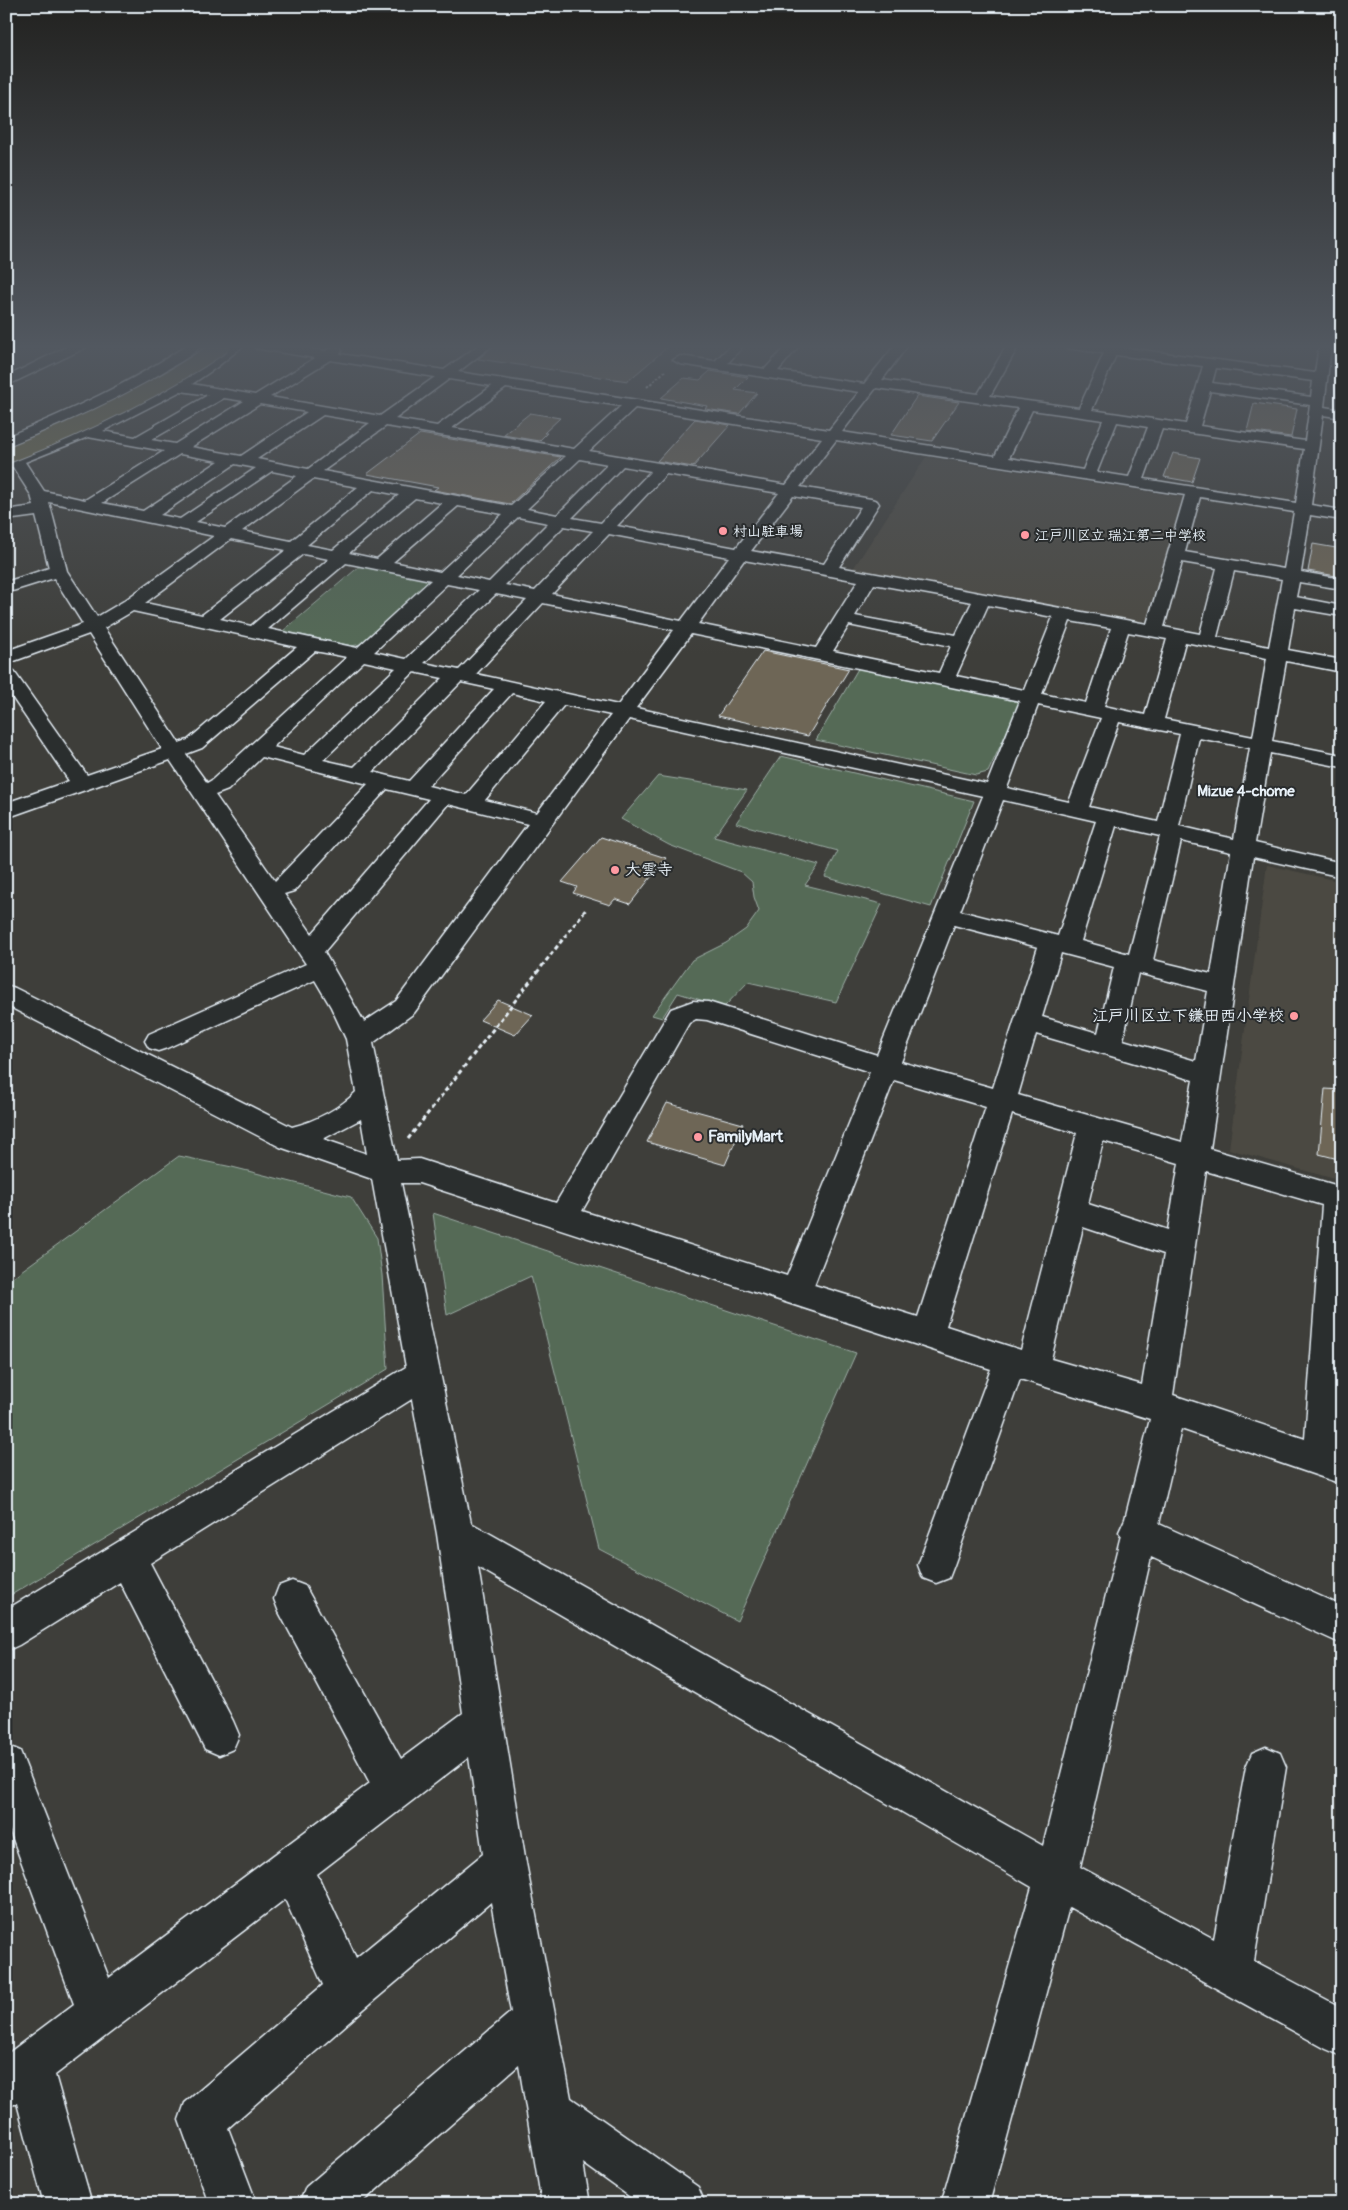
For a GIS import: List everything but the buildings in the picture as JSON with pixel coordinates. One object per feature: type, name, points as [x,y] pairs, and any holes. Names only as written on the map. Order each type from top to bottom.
[{"type":"highway","points":[[8,453],[21,448]]},
{"type":"street","points":[[26,448],[8,453],[41,503],[58,571],[174,751],[204,792],[316,959],[359,1039],[425,1373],[454,1534],[505,1863],[535,2022],[566,2204]]},
{"type":"street","points":[[172,448],[1342,666]]},
{"type":"street","points":[[146,517],[258,448]]},
{"type":"street","points":[[6,658],[94,626],[130,604],[348,448]]},
{"type":"street","points":[[542,448],[871,504],[828,571]]},
{"type":"street","points":[[204,792],[220,785],[583,448]]},
{"type":"street","points":[[359,1039],[405,1007],[740,554],[823,448]]},
{"type":"street","points":[[914,448],[1342,515]]},
{"type":"street","points":[[1000,462],[1007,448]]},
{"type":"street","points":[[1088,476],[1100,448]]},
{"type":"street","points":[[1135,483],[1147,448]]},
{"type":"street","points":[[965,2204],[1056,1877],[1138,1532],[1162,1406],[1180,1248],[1311,448]]},
{"type":"street","points":[[88,505],[177,449]]},
{"type":"street","points":[[309,762],[493,587],[619,462]]},
{"type":"street","points":[[183,524],[269,466]]},
{"type":"street","points":[[358,775],[539,597],[662,469]]},
{"type":"street","points":[[206,621],[370,486]]},
{"type":"street","points":[[1154,631],[1194,492]]},
{"type":"street","points":[[254,632],[411,493]]},
{"type":"street","points":[[381,564],[454,501]]},
{"type":"street","points":[[6,515],[41,503],[88,505],[1342,761]]},
{"type":"street","points":[[1176,556],[1342,584]]},
{"type":"street","points":[[1207,641],[1227,564]]},
{"type":"street","points":[[6,588],[58,571]]},
{"type":"street","points":[[821,654],[870,578]]},
{"type":"street","points":[[945,680],[982,600]]},
{"type":"street","points":[[1286,601],[1342,611]]},
{"type":"street","points":[[130,604],[995,792],[1342,870]]},
{"type":"street","points":[[796,1292],[995,792],[1063,614]]},
{"type":"street","points":[[844,619],[962,642]]},
{"type":"street","points":[[1077,810],[1102,712],[1121,625]]},
{"type":"street","points":[[1153,722],[1177,636]]},
{"type":"street","points":[[6,811],[194,744],[312,644]]},
{"type":"street","points":[[6,674],[82,784]]},
{"type":"street","points":[[413,788],[507,687]]},
{"type":"street","points":[[471,803],[559,698]]},
{"type":"street","points":[[6,708],[26,701]]},
{"type":"street","points":[[1108,1046],[1134,963],[1169,831],[1191,730]]},
{"type":"street","points":[[258,750],[542,821]]},
{"type":"street","points":[[270,891],[286,886],[382,781]]},
{"type":"street","points":[[158,1041],[316,959],[443,796]]},
{"type":"street","points":[[928,1334],[1027,1022],[1060,944],[1108,818]]},
{"type":"street","points":[[945,915],[1222,986]]},
{"type":"street","points":[[6,994],[290,1140],[385,1172],[419,1171],[1022,1364],[1162,1406],[1332,1464],[1339,1198],[1196,1155],[885,1067],[708,1011],[693,1010],[680,1016],[564,1217]]},
{"type":"street","points":[[1027,1022],[1208,1074]]},
{"type":"street","points":[[290,1140],[306,1135],[347,1115],[360,1106],[370,1095]]},
{"type":"street","points":[[936,1565],[1022,1364],[1072,1211],[1093,1126]]},
{"type":"street","points":[[1072,1211],[1180,1248]]},
{"type":"street","points":[[6,1632],[425,1373]]},
{"type":"street","points":[[1138,1532],[1342,1624]]},
{"type":"street","points":[[454,1534],[1056,1877],[1342,2033]]},
{"type":"street","points":[[127,1557],[219,1735]]},
{"type":"street","points":[[292,1599],[395,1789]]},
{"type":"street","points":[[68,2204],[18,2076],[483,1722]]},
{"type":"street","points":[[6,1766],[100,2013]]},
{"type":"street","points":[[1230,1972],[1266,1766]]},
{"type":"street","points":[[233,2204],[202,2120],[349,1992],[505,1863]]},
{"type":"street","points":[[292,1867],[349,1992]]},
{"type":"street","points":[[323,2204],[535,2022]]},
{"type":"street","points":[[550,2111],[681,2204]]},
{"type":"path","points":[[408,1140],[587,908]]},
{"type":"shaded area","name":"江戸川区立 瑞江第二中学校","points":[[926,457],[1182,497],[1187,501],[1147,619],[1137,622],[853,569]]},
{"type":"shaded area","name":"江戸川区立下鎌田西小学校","points":[[1267,865],[1342,882],[1342,1181],[1229,1149]]},
{"type":"green space","points":[[361,565],[427,578],[430,584],[365,643],[352,646],[283,631]]},
{"type":"green space","points":[[859,667],[1014,699],[1020,704],[988,772],[976,775],[816,740]]},
{"type":"green space","points":[[781,756],[974,801],[931,907],[825,877],[838,851],[736,823]]},
{"type":"green space","points":[[658,776],[747,790],[714,837],[819,865],[805,885],[882,904],[836,1002],[748,982],[724,1007],[678,993],[662,1018],[652,1015],[692,960],[726,943],[746,929],[759,911],[754,897],[752,882],[741,872],[669,845],[621,819]]},
{"type":"green space","points":[[179,1156],[232,1167],[351,1197],[377,1238],[382,1275],[388,1369],[6,1598],[6,1282]]},
{"type":"green space","points":[[433,1213],[856,1353],[737,1621],[599,1549],[531,1276],[447,1315]]},
{"type":"place","name":"村山駐車場","points":[[723,531]]},
{"type":"place","name":"江戸川区立 瑞江第二中学校","points":[[1025,535]]},
{"type":"place","name":"大雲寺","points":[[615,870]]},
{"type":"place","name":"江戸川区立下鎌田西小学校","points":[[1294,1016]]},
{"type":"place","name":"FamilyMart","points":[[698,1137]]},
{"type":"district","name":"Mizue 4-chome","points":[[1246,791]]}]
